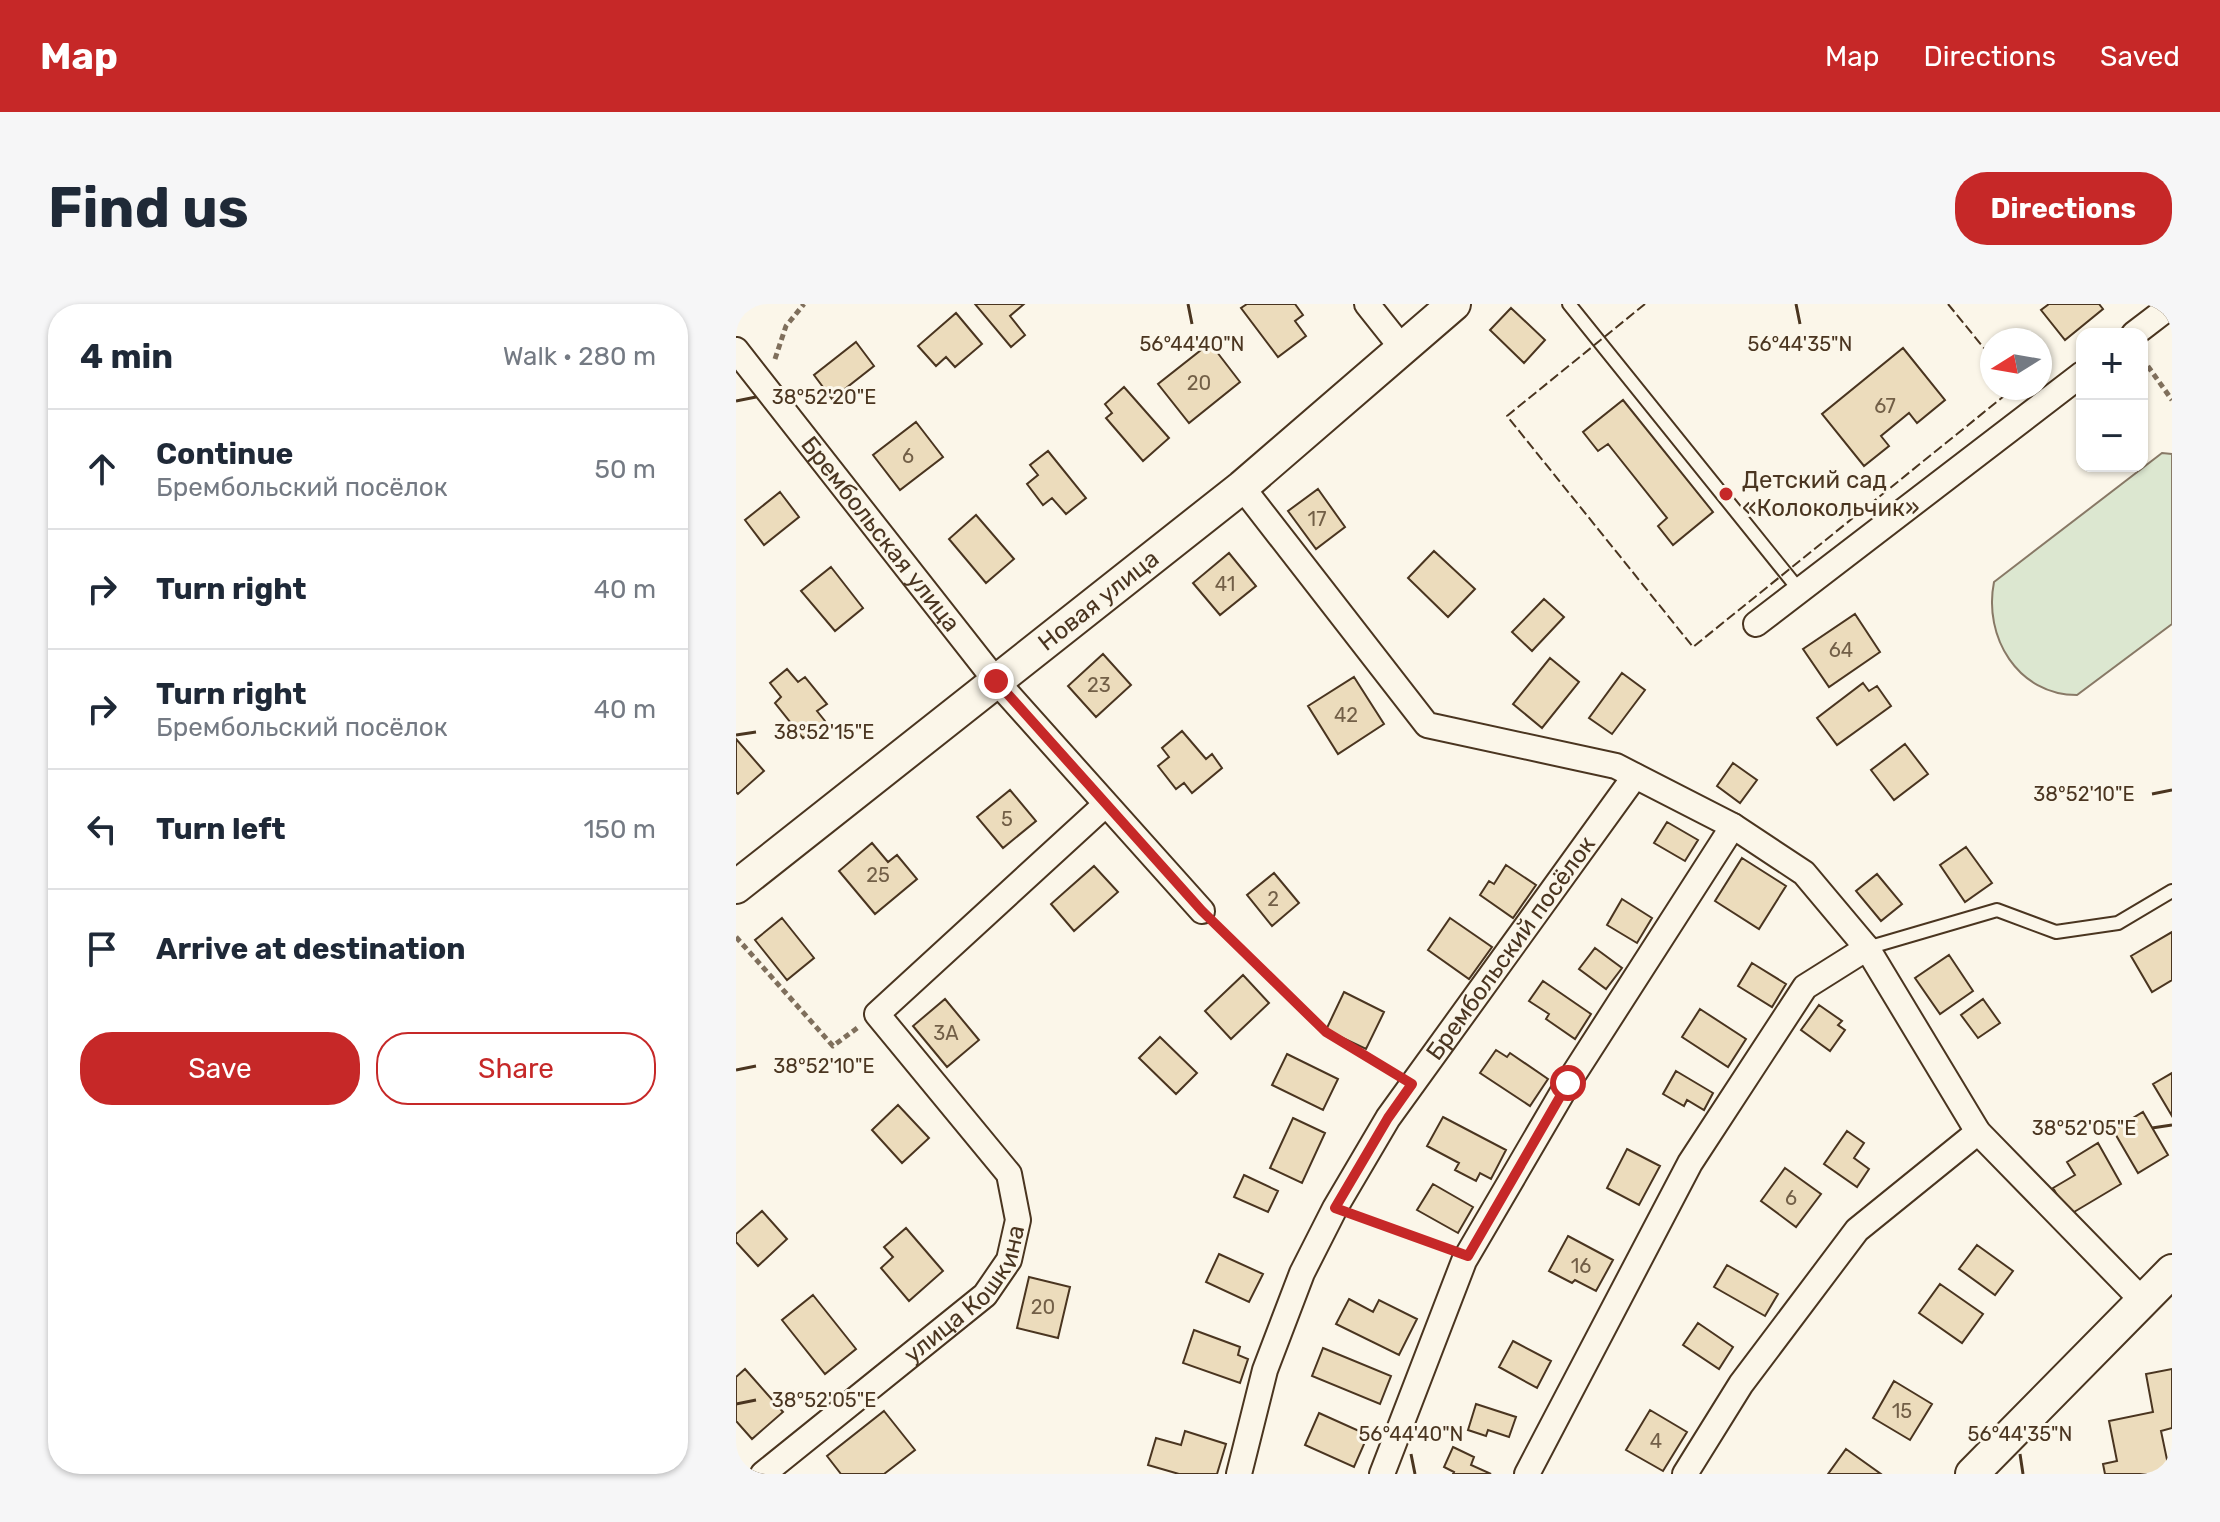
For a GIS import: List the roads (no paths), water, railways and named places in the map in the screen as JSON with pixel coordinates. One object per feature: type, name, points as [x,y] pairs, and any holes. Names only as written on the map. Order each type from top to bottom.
[{"type":"street","points":[[1367,304],[1402,348]]},
{"type":"street","name":"Новая улица","points":[[736,887],[1242,487],[1454,304]]},
{"type":"street","points":[[2142,328],[2172,305]]},
{"type":"street","name":"Брембольская улица","points":[[736,350],[996,681],[1202,911]]},
{"type":"street","points":[[1756,624],[2076,379]]},
{"type":"street","points":[[1242,487],[1427,725],[1616,766],[1733,826],[1804,873],[1867,948],[1978,1132],[2142,1300]]},
{"type":"street","name":"Брембольский посёлок","points":[[1239,1474],[1265,1370],[1302,1273],[1335,1208],[1388,1118],[1635,776]]},
{"type":"street","name":"улица Кошкина","points":[[763,1474],[985,1295],[1009,1260],[1018,1220],[1009,1174],[877,1014],[1105,805]]},
{"type":"street","points":[[1382,1474],[1468,1256],[1568,1083],[1733,826]]},
{"type":"street","points":[[1527,1474],[1690,1163],[1805,987],[1867,948]]},
{"type":"street","points":[[1685,1474],[1741,1384],[1857,1230],[1978,1132]]},
{"type":"street","points":[[1972,1474],[2172,1271]]},
{"type":"lane","points":[[1569,304],[1800,591]]},
{"type":"lane","points":[[1867,948],[1997,910],[2056,932],[2118,923],[2172,891]]},
{"type":"place","name":"Детский сад «Колокольчик»","points":[[1726,494]]}]
